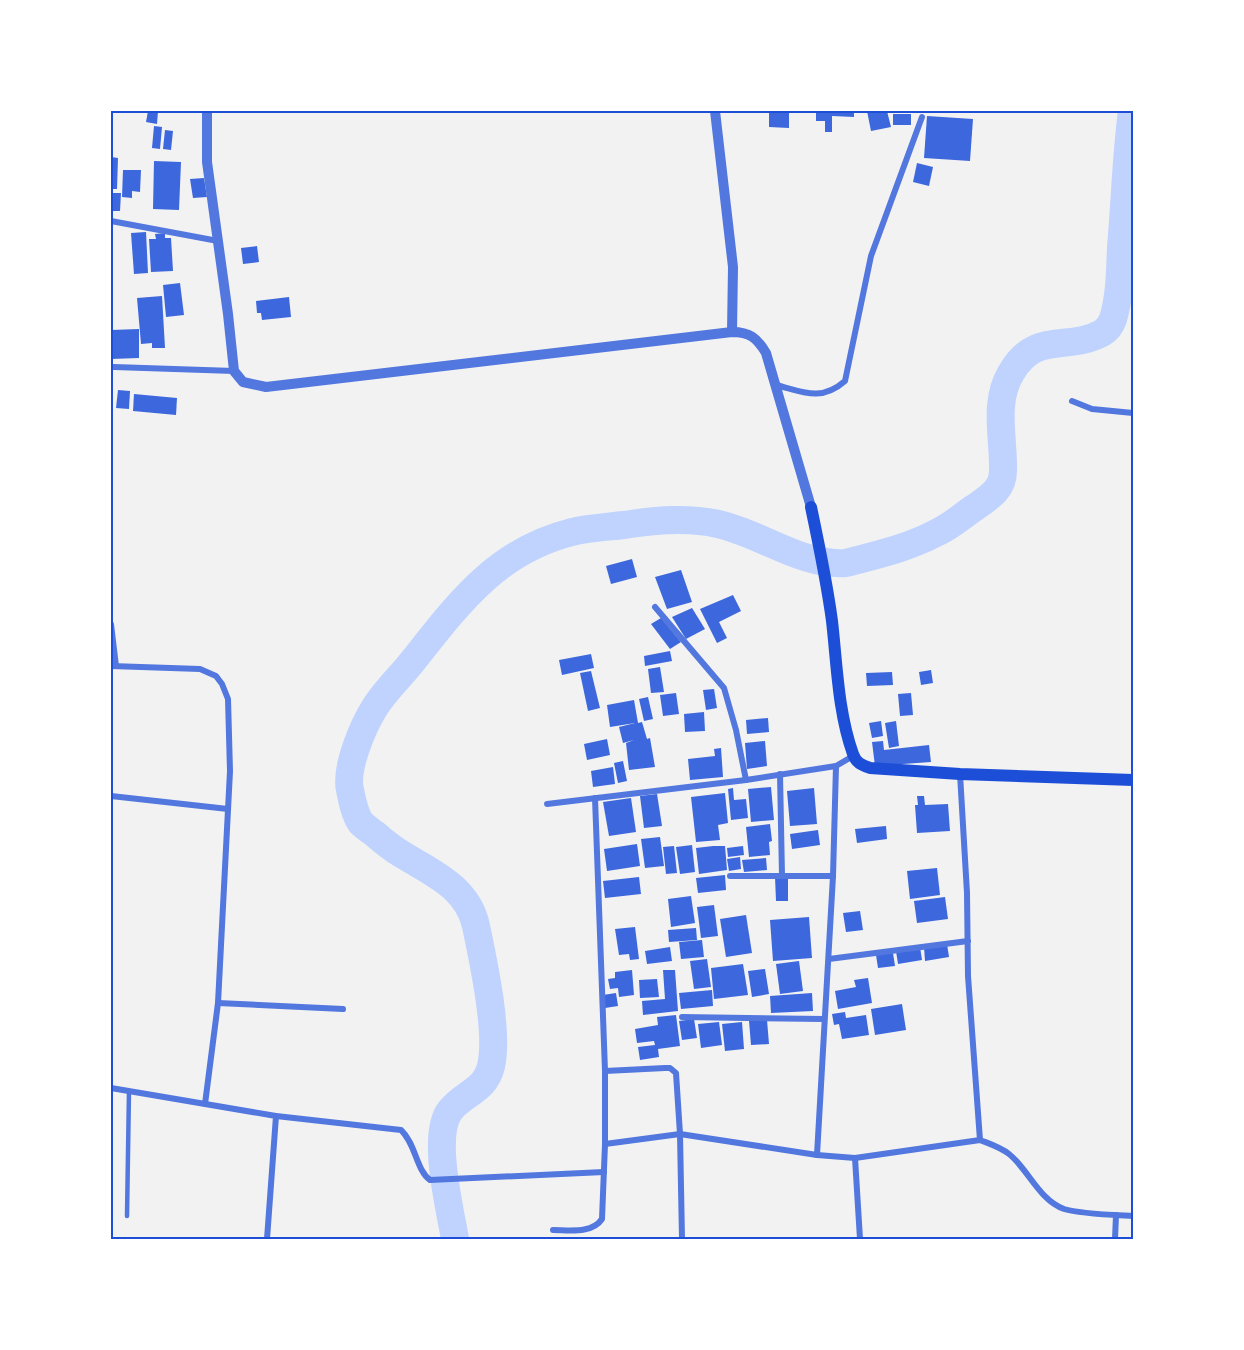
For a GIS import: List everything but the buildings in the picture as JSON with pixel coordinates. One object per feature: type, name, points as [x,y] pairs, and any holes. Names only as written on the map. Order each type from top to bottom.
[{"type":"main road","points":[[811,507],[823,563],[840,695],[854,755],[862,765],[870,768],[960,774],[1133,780]]},
{"type":"street","points":[[207,111],[207,162],[234,371],[243,382],[266,387],[732,332],[747,333],[759,342],[765,353],[811,507]]},
{"type":"street","points":[[714,111],[733,267],[732,332]]},
{"type":"street","points":[[775,385],[813,395],[829,392],[845,381],[871,256],[922,117]]},
{"type":"street","points":[[111,221],[218,241]]},
{"type":"street","points":[[114,367],[234,371]]},
{"type":"street","points":[[1072,401],[1092,409],[1133,413]]},
{"type":"street","points":[[655,607],[724,688],[736,730],[746,780]]},
{"type":"street","points":[[111,624],[113,666],[200,669],[216,676],[228,699],[230,731],[228,809],[218,1003],[205,1104]]},
{"type":"street","points":[[547,804],[746,780],[836,766],[854,755]]},
{"type":"street","points":[[817,1155],[829,959],[836,766]]},
{"type":"street","points":[[780,774],[782,876]]},
{"type":"street","points":[[960,774],[967,892],[968,976],[980,1140]]},
{"type":"street","points":[[111,796],[228,809]]},
{"type":"street","points":[[553,1230],[586,1229],[598,1224],[602,1219],[605,1071],[595,798]]},
{"type":"street","points":[[730,876],[833,876]]},
{"type":"street","points":[[829,959],[968,941]]},
{"type":"street","points":[[218,1003],[343,1009]]},
{"type":"street","points":[[682,1017],[824,1019]]},
{"type":"street","points":[[605,1071],[665,1068],[673,1070],[677,1076],[682,1239]]},
{"type":"street","points":[[111,1088],[276,1116],[400,1130],[413,1145],[424,1176],[430,1180],[604,1172]]},
{"type":"street","points":[[267,1239],[276,1116]]},
{"type":"street","points":[[605,1144],[680,1134],[817,1155],[855,1158],[980,1140],[1010,1155],[1036,1186],[1064,1209],[1133,1216]]},
{"type":"street","points":[[855,1158],[860,1239]]},
{"type":"street","points":[[1115,1239],[1116,1215]]},
{"type":"lane","points":[[127,1216],[129,1091]]},
{"type":"waterway","points":[[455,1239],[442,1156],[444,1124],[454,1106],[479,1087],[488,1075],[493,1052],[489,996],[476,926],[465,901],[437,875],[385,843],[361,823],[357,816],[350,790],[350,770],[360,736],[375,707],[446,620],[481,582],[521,552],[545,541],[572,532],[591,529],[659,521],[695,520],[734,528],[813,559],[829,563],[846,563],[892,551],[941,531],[989,497],[998,488],[1003,471],[1002,396],[1011,373],[1020,360],[1030,351],[1041,346],[1076,341],[1102,333],[1113,319],[1119,283],[1132,111]]}]
